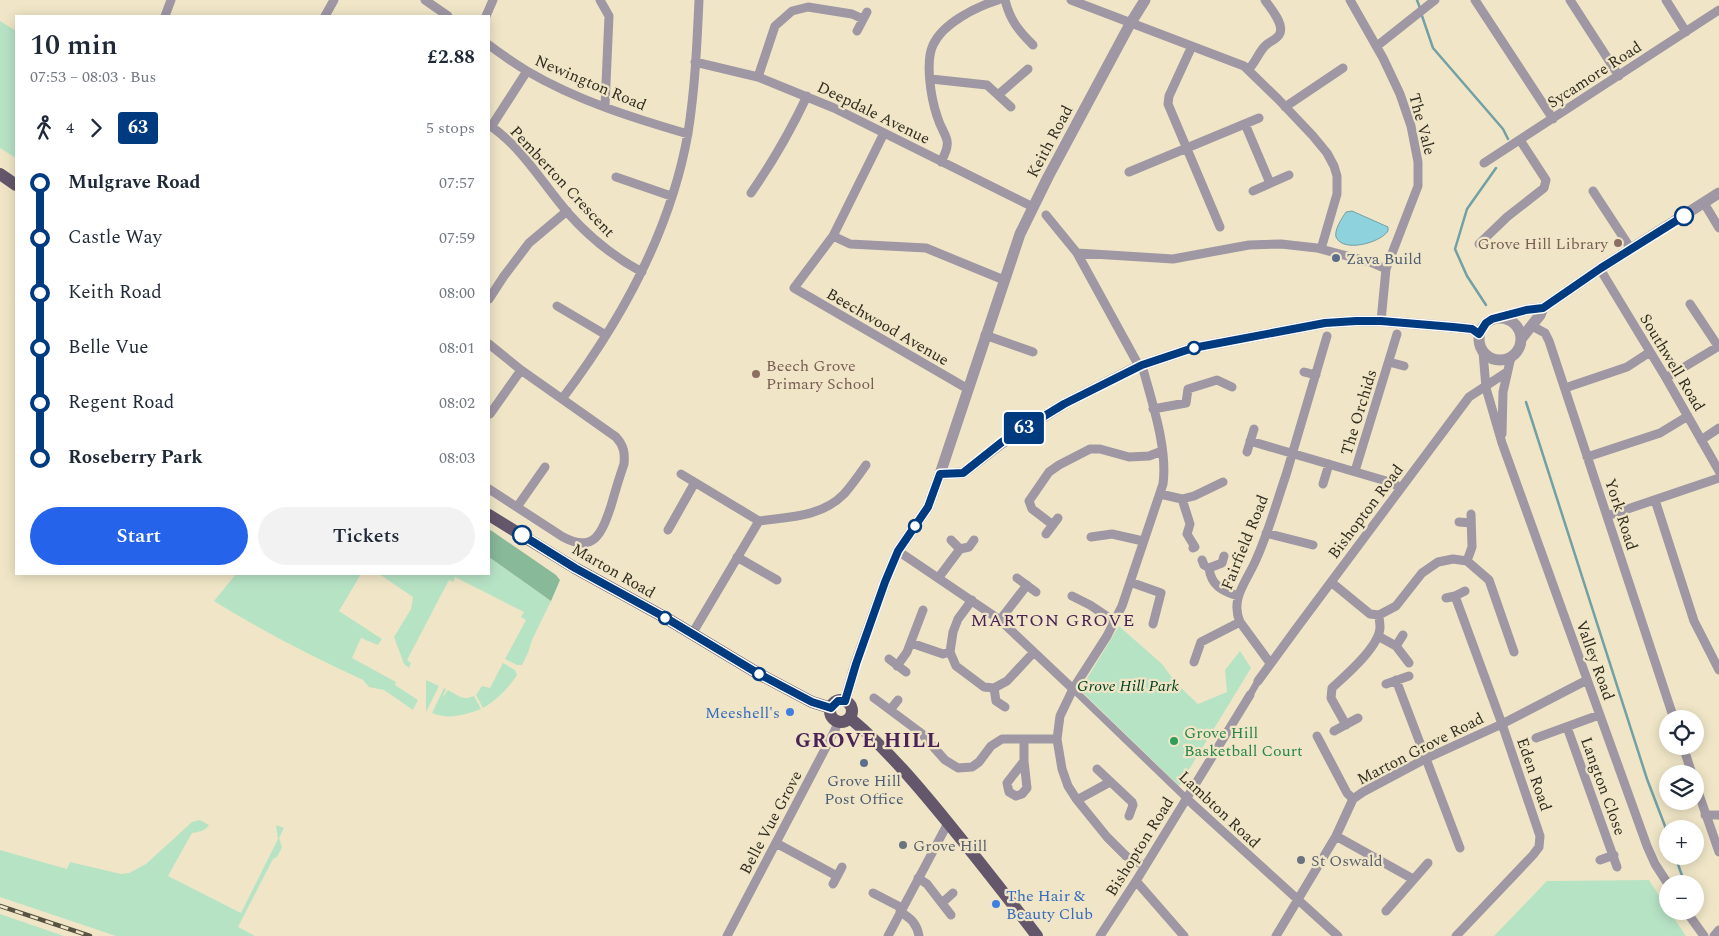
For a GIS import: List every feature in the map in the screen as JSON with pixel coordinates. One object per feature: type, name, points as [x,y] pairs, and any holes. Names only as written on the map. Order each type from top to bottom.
[{"type":"main road","points":[[0,174],[15,184]]},
{"type":"main road","name":"Marton Road","points":[[490,516],[575,568],[778,684],[812,702],[831,708]]},
{"type":"main road","points":[[844,720],[851,708],[845,701],[838,701],[831,708],[832,718],[844,720],[873,738],[902,766],[991,874],[1037,936]]},
{"type":"street","points":[[165,15],[171,0]]},
{"type":"street","points":[[326,15],[334,0]]},
{"type":"street","points":[[425,0],[447,15]]},
{"type":"street","points":[[486,15],[493,0]]},
{"type":"street","points":[[600,0],[609,16],[605,106]]},
{"type":"street","points":[[562,398],[587,366],[642,272],[672,196],[688,134],[696,62],[699,0]]},
{"type":"street","points":[[941,162],[948,143],[938,121],[932,99],[930,62],[933,45],[945,28],[984,2],[998,0]]},
{"type":"street","points":[[1005,0],[1008,15],[1020,33],[1033,45]]},
{"type":"street","points":[[1074,0],[1130,24],[1244,66],[1285,107],[1332,160],[1337,186],[1335,202],[1321,249]]},
{"type":"street","name":"Keith Road","points":[[845,701],[856,664],[898,551],[928,507],[1020,234],[1130,24],[1145,0]]},
{"type":"street","points":[[1248,70],[1263,47],[1281,33],[1281,27],[1265,0]]},
{"type":"street","name":"The Vale","points":[[1350,0],[1400,94],[1411,126],[1418,162],[1418,186],[1386,269],[1381,321]]},
{"type":"street","points":[[1474,0],[1554,119]]},
{"type":"street","points":[[1570,0],[1619,76]]},
{"type":"street","points":[[1666,0],[1686,32]]},
{"type":"street","points":[[1376,46],[1432,2]]},
{"type":"street","points":[[758,77],[775,26],[792,11],[808,7],[865,15],[857,31]]},
{"type":"street","name":"Sycamore Road","points":[[1484,163],[1719,10]]},
{"type":"street","name":"Newington Road","points":[[490,46],[528,71],[580,97],[651,123],[688,134]]},
{"type":"street","points":[[1192,46],[1169,96],[1168,104],[1220,227]]},
{"type":"street","name":"Deepdale Avenue","points":[[696,62],[758,77],[807,96],[1033,207]]},
{"type":"street","points":[[1285,107],[1343,68]]},
{"type":"street","points":[[998,95],[1028,69]]},
{"type":"street","points":[[490,126],[528,71]]},
{"type":"street","points":[[931,79],[987,85],[1011,107]]},
{"type":"street","points":[[751,193],[791,132],[807,96]]},
{"type":"street","points":[[1129,172],[1258,118]]},
{"type":"street","points":[[1245,124],[1270,183]]},
{"type":"street","name":"Pemberton Crescent","points":[[490,126],[536,170],[567,212],[600,247],[642,272]]},
{"type":"street","points":[[884,133],[833,236],[850,244],[926,248],[1004,280]]},
{"type":"street","points":[[1479,244],[1507,217],[1544,188],[1546,180],[1520,140]]},
{"type":"street","points":[[1253,191],[1288,175]]},
{"type":"street","points":[[616,178],[672,196]]},
{"type":"street","points":[[1593,191],[1631,249]]},
{"type":"street","points":[[1543,308],[1540,315],[1521,339],[1518,350],[1511,357],[1499,360],[1493,359],[1483,352],[1480,346],[1479,334],[1486,323],[1492,319],[1526,310],[1543,308],[1719,193]]},
{"type":"street","points":[[1704,203],[1719,228]]},
{"type":"street","points":[[490,297],[529,243],[567,212]]},
{"type":"street","points":[[1046,215],[1077,253],[1141,366],[1153,408],[1165,470],[1160,494],[1122,606],[1107,636],[1073,689],[1060,716],[1056,739],[1062,769],[1068,786],[1106,837],[1126,856],[1145,866]]},
{"type":"street","name":"Beechwood Avenue","points":[[833,236],[794,288],[968,389]]},
{"type":"street","points":[[1077,253],[1173,259],[1249,245],[1281,244],[1321,249],[1370,262],[1386,269]]},
{"type":"street","name":"Southwell Road","points":[[1600,269],[1666,378],[1719,471]]},
{"type":"street","points":[[1666,378],[1719,346],[1690,304]]},
{"type":"street","points":[[557,306],[606,335]]},
{"type":"street","points":[[1501,317],[1511,320],[1519,328],[1521,339]]},
{"type":"street","points":[[940,474],[963,473],[1002,442],[1039,418],[1141,366],[1193,348],[1325,323],[1356,321],[1381,321],[1472,329],[1479,334]]},
{"type":"street","name":"York Road","points":[[1532,326],[1545,333],[1565,388],[1671,710]]},
{"type":"street","name":"The Orchids","points":[[1355,471],[1397,334]]},
{"type":"street","points":[[985,336],[1033,352]]},
{"type":"street","name":"Fairfield Road","points":[[1240,622],[1236,604],[1238,596],[1255,562],[1266,533],[1327,336]]},
{"type":"street","points":[[490,345],[521,370],[616,436],[622,444],[625,455],[624,464],[604,527],[598,537],[588,542],[575,543],[563,538],[490,489]]},
{"type":"street","name":"Valley Road","points":[[1483,352],[1486,387],[1502,443],[1647,846],[1662,875]]},
{"type":"street","points":[[1565,388],[1627,366],[1650,352]]},
{"type":"street","name":"Valley Road","points":[[1502,443],[1503,392],[1511,357]]},
{"type":"street","name":"The Orchids","points":[[1388,362],[1404,366]]},
{"type":"street","points":[[490,414],[521,370]]},
{"type":"street","points":[[1304,372],[1316,375]]},
{"type":"street","name":"Bishopton Road","points":[[1258,681],[1469,397],[1507,372]]},
{"type":"street","points":[[1153,408],[1186,403],[1188,389],[1217,380],[1232,387]]},
{"type":"street","points":[[1587,457],[1660,433],[1688,416]]},
{"type":"street","points":[[1701,440],[1719,428]]},
{"type":"street","points":[[1247,452],[1254,429]]},
{"type":"street","points":[[1250,441],[1355,471],[1393,483],[1400,488]]},
{"type":"street","points":[[1046,534],[1055,522],[1032,510],[1029,501],[1049,472],[1090,449],[1100,449],[1129,457],[1149,456],[1162,451]]},
{"type":"street","points":[[1323,484],[1329,464]]},
{"type":"street","points":[[681,474],[694,484],[759,521],[808,514],[826,508],[844,494],[866,465]]},
{"type":"street","points":[[517,507],[544,467]]},
{"type":"street","points":[[1607,516],[1719,478]]},
{"type":"street","points":[[1160,494],[1182,499],[1194,496],[1224,482]]},
{"type":"street","points":[[668,530],[694,484]]},
{"type":"street","points":[[1182,499],[1190,524],[1187,534],[1195,547],[1193,548]]},
{"type":"street","points":[[1655,500],[1694,622],[1719,670]]},
{"type":"street","points":[[1459,522],[1471,518],[1472,547],[1467,561]]},
{"type":"street","points":[[692,634],[759,521]]},
{"type":"street","points":[[1266,533],[1313,545]]},
{"type":"street","points":[[1091,537],[1112,534],[1143,541]]},
{"type":"street","points":[[951,540],[960,549]]},
{"type":"street","points":[[939,577],[960,549],[969,547],[974,540]]},
{"type":"street","name":"Lambton Road","points":[[898,551],[1000,620],[1186,798],[1338,936]]},
{"type":"street","points":[[1209,568],[1222,563],[1224,556]]},
{"type":"street","points":[[738,557],[777,580]]},
{"type":"street","points":[[1331,582],[1370,614],[1379,615],[1396,606],[1422,573],[1438,562],[1453,559],[1467,561],[1489,580],[1515,640],[1514,652]]},
{"type":"street","points":[[1202,560],[1204,565],[1209,568],[1210,575],[1220,590],[1238,596]]},
{"type":"street","points":[[1016,578],[1036,592]]},
{"type":"street","points":[[1130,582],[1161,593],[1153,624]]},
{"type":"street","points":[[1000,620],[1026,585]]},
{"type":"street","points":[[1446,598],[1465,591]]},
{"type":"street","points":[[1072,596],[1090,605],[1114,622]]},
{"type":"street","name":"Eden Road","points":[[1455,596],[1502,724],[1540,836],[1539,847],[1456,936]]},
{"type":"street","points":[[972,600],[958,619],[953,632],[950,652],[956,666],[984,687],[994,688],[1008,681],[1034,652]]},
{"type":"street","points":[[897,666],[907,652],[923,610]]},
{"type":"street","points":[[1346,725],[1330,693],[1332,688],[1356,667],[1378,636],[1380,628],[1379,615]]},
{"type":"street","points":[[908,618],[918,622]]},
{"type":"street","points":[[1194,662],[1201,642],[1240,622],[1270,663]]},
{"type":"street","points":[[1378,636],[1396,646],[1409,663]]},
{"type":"street","points":[[1396,646],[1403,636]]},
{"type":"street","points":[[911,643],[943,654],[950,652]]},
{"type":"street","points":[[889,659],[906,672]]},
{"type":"street","points":[[1386,684],[1408,676]]},
{"type":"street","points":[[1396,680],[1460,848]]},
{"type":"street","name":"Marton Grove Road","points":[[1276,936],[1336,836],[1353,798],[1425,759],[1502,724],[1587,680]]},
{"type":"street","points":[[1250,695],[1258,681]]},
{"type":"street","points":[[994,688],[996,701],[1005,706]]},
{"type":"street","name":"Bishopton Road","points":[[1100,936],[1136,881],[1250,695]]},
{"type":"street","points":[[874,698],[921,733],[945,760],[958,768],[972,767],[979,762],[990,746],[1002,740],[1056,739]]},
{"type":"street","points":[[890,710],[898,700]]},
{"type":"street","name":"Langton Close","points":[[1536,738],[1600,715]]},
{"type":"street","points":[[1334,731],[1358,718]]},
{"type":"street","name":"Belle Vue Grove","points":[[727,936],[835,730],[844,720]]},
{"type":"street","name":"Langton Close","points":[[1567,727],[1618,866]]},
{"type":"street","points":[[1316,736],[1347,793],[1353,798]]},
{"type":"street","points":[[1024,740],[1024,761]]},
{"type":"street","points":[[1097,769],[1132,802],[1133,806],[1129,816]]},
{"type":"street","points":[[1078,800],[1110,782]]},
{"type":"street","points":[[1703,810],[1719,852]]},
{"type":"street","points":[[1705,815],[1719,815]]},
{"type":"street","points":[[888,936],[948,823]]},
{"type":"street","points":[[1336,836],[1413,880]]},
{"type":"street","points":[[776,843],[835,880],[842,867]]},
{"type":"street","name":"Langton Close","points":[[1600,860],[1614,855]]},
{"type":"street","points":[[1386,911],[1428,863]]},
{"type":"street","points":[[918,878],[927,884],[951,915]]},
{"type":"street","points":[[1136,881],[1184,936]]},
{"type":"street","points":[[873,893],[901,910],[912,920],[919,936]]},
{"type":"street","points":[[942,903],[953,893]]},
{"type":"street","points":[[1692,920],[1704,936]]},
{"type":"street","points":[[1714,936],[1719,930]]},
{"type":"green space","points":[[0,21],[15,30],[15,157],[0,148]]},
{"type":"green space","points":[[490,530],[556,575],[560,580],[551,601],[490,558]]},
{"type":"green space","points":[[490,558],[551,601],[522,665],[517,665],[505,659],[526,620],[521,617],[524,612],[455,577],[453,582],[449,580],[407,660],[411,663],[409,668],[404,664],[394,637],[411,609],[413,597],[380,575],[490,575]]},
{"type":"green space","points":[[235,575],[360,575],[339,611],[382,639],[378,645],[361,638],[352,658],[396,682],[395,685],[418,700],[413,710],[384,690],[369,687],[363,680],[287,643],[214,601]]},
{"type":"green space","name":"Grove Hill Park","points":[[1119,626],[1162,664],[1177,684],[1198,704],[1227,692],[1225,670],[1240,651],[1251,668],[1179,786],[1080,690]]},
{"type":"green space","points":[[503,663],[515,670],[517,675],[502,693],[483,708],[476,695],[482,686],[490,688]]},
{"type":"green space","points":[[426,680],[439,686],[426,712]]},
{"type":"green space","points":[[444,688],[446,689],[442,698],[448,690],[463,698],[474,696],[481,709],[463,715],[444,716],[432,713]]},
{"type":"green space","points":[[200,820],[209,825],[204,830],[192,833],[168,876],[241,913],[278,839],[276,825],[284,828],[279,838],[282,847],[277,857],[273,859],[238,927],[255,936],[116,936],[0,897],[0,850],[67,869],[70,862],[121,874],[129,873],[146,864],[192,822]]},
{"type":"green space","points":[[1649,880],[1659,896],[1659,920],[1675,920],[1686,936],[1494,936],[1547,881]]},
{"type":"green space","points":[[0,914],[64,936],[0,936]]},
{"type":"water","points":[[1352,211],[1388,227],[1388,231],[1377,239],[1362,244],[1346,245],[1340,242],[1336,237],[1337,228],[1346,212]]},
{"type":"waterway","points":[[1417,0],[1420,8]]},
{"type":"waterway","points":[[1421,13],[1433,48],[1503,129],[1508,139]]},
{"type":"waterway","points":[[1486,305],[1467,276],[1455,249],[1467,209],[1496,168]]},
{"type":"waterway","points":[[1526,402],[1647,779],[1663,820]]},
{"type":"waterway","points":[[1678,865],[1682,875]]},
{"type":"railway","points":[[0,906],[90,936]]},
{"type":"bus line","name":"63","points":[[522,535],[575,568],[666,618],[759,674],[812,702],[831,708],[835,702],[845,701],[885,582],[898,551],[928,507],[940,474],[952,475],[963,473],[1002,442],[1064,404],[1142,365],[1193,348],[1325,323],[1356,321],[1381,321],[1472,329],[1479,334],[1486,323],[1492,319],[1526,310],[1543,308],[1601,268],[1684,216]]},
{"type":"place","name":"Grove Hill Library","points":[[1618,243]]},
{"type":"place","name":"Zava Build","points":[[1336,258]]},
{"type":"place","name":"Beech Grove Primary School","points":[[756,374]]},
{"type":"place","name":"Meeshell's","points":[[790,712]]},
{"type":"place","name":"Grove Hill Basketball Court","points":[[1174,741]]},
{"type":"place","name":"Grove Hill Post Office","points":[[864,763]]},
{"type":"place","name":"Grove Hill","points":[[903,845]]},
{"type":"place","name":"St Oswald","points":[[1301,860]]},
{"type":"place","name":"The Hair & Beauty Club","points":[[996,904]]},
{"type":"district","name":"MARTON GROVE","points":[[1053,620]]},
{"type":"district","name":"GROVE HILL","points":[[868,740]]}]
